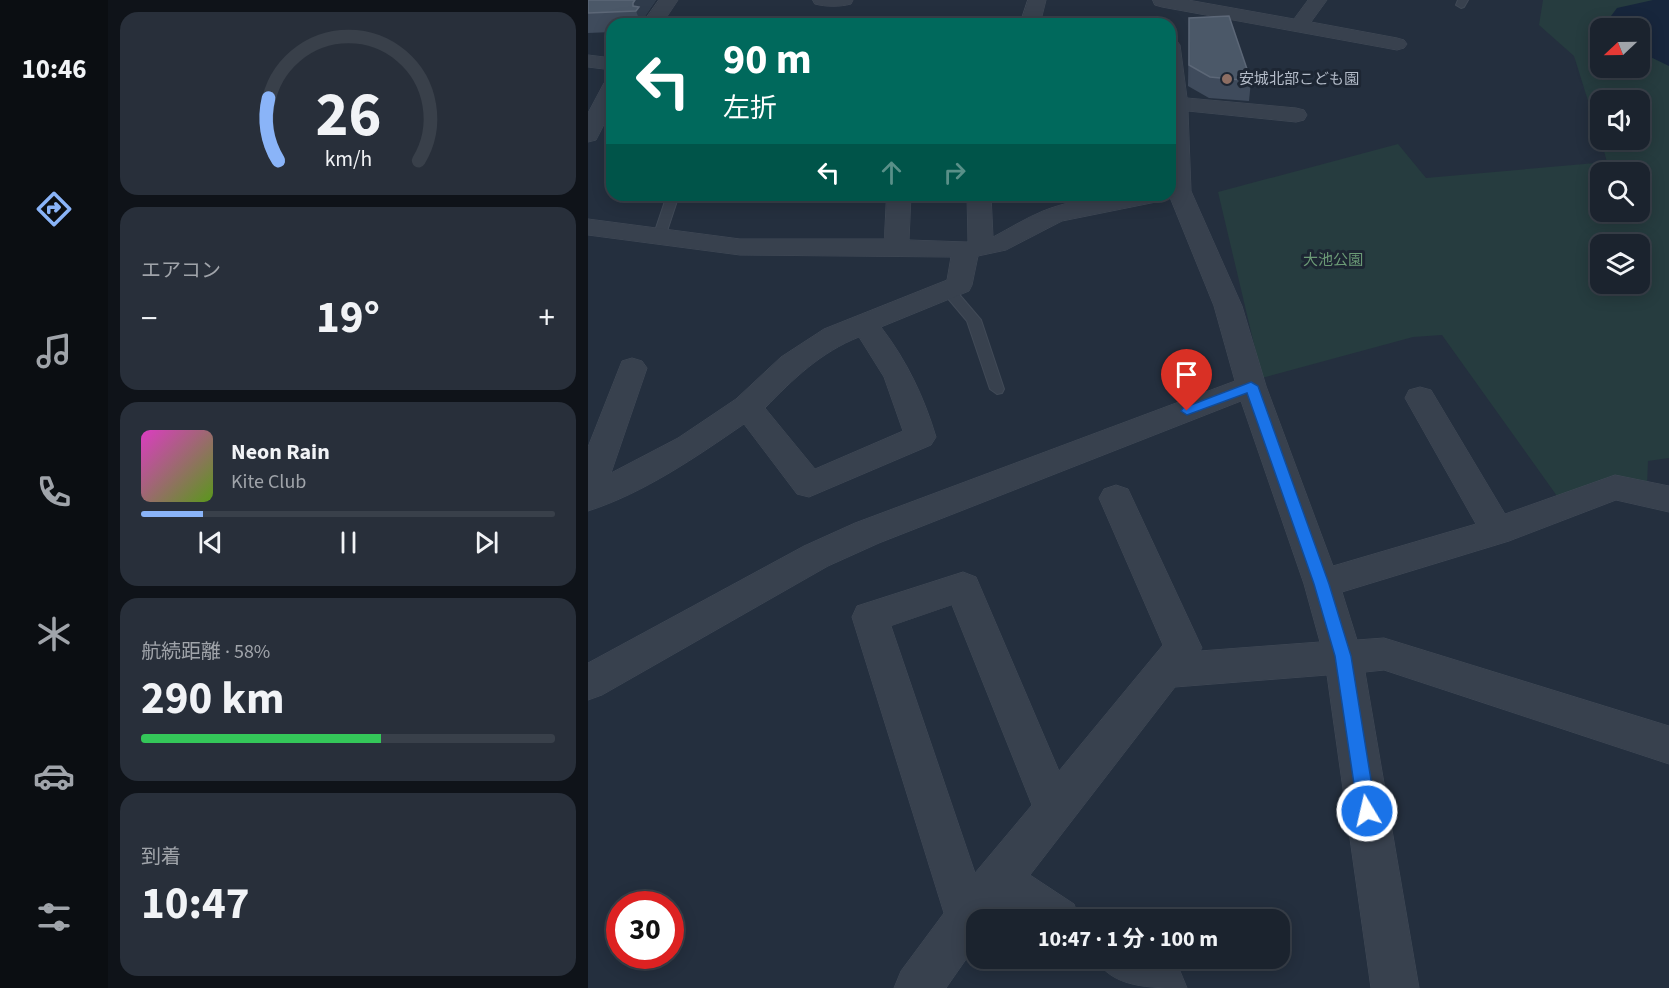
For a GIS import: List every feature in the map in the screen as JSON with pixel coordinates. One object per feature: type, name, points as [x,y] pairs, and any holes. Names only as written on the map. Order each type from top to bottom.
[{"type":"street","points":[[656,18],[669,0]]},
{"type":"street","points":[[822,0],[844,0]]},
{"type":"street","points":[[1032,18],[1037,0]]},
{"type":"street","points":[[1165,18],[1162,0],[1397,44]]},
{"type":"street","points":[[1299,26],[1318,0]]},
{"type":"street","points":[[588,61],[606,63]]},
{"type":"street","points":[[588,135],[606,100]]},
{"type":"street","points":[[1176,103],[1296,115]]},
{"type":"street","points":[[896,247],[899,201]]},
{"type":"street","points":[[588,498],[688,446],[747,407],[791,364],[834,336],[959,285],[973,249],[978,201]]},
{"type":"street","points":[[588,227],[740,247],[973,249],[997,245],[1061,214],[1127,201]]},
{"type":"street","points":[[1172,201],[1228,306],[1251,386],[1322,584],[1343,656],[1395,988]]},
{"type":"street","points":[[747,407],[809,485],[920,437],[912,406],[890,358],[864,324]]},
{"type":"street","points":[[588,492],[632,368]]},
{"type":"street","points":[[588,683],[836,546],[1251,386]]},
{"type":"street","points":[[1420,398],[1497,531]]},
{"type":"street","points":[[1322,584],[1497,531],[1615,487],[1669,499]]},
{"type":"street","points":[[975,909],[1183,648],[1116,498]]},
{"type":"street","points":[[966,912],[870,617],[963,587],[1055,811]]},
{"type":"street","points":[[1164,671],[1384,654],[1669,745]]},
{"type":"street","points":[[999,880],[1042,909]]},
{"type":"street","points":[[918,988],[966,921]]},
{"type":"street","points":[[1134,969],[1163,988]]},
{"type":"lane","points":[[659,237],[671,201]]},
{"type":"lane","points":[[947,290],[974,320],[997,389]]},
{"type":"green space","name":"大池公園","points":[[1543,0],[1669,0],[1669,458],[1648,461],[1647,486],[1567,510],[1442,335],[1413,337],[1262,378],[1218,192],[1398,144],[1426,178],[1590,164],[1590,222],[1650,222],[1650,162],[1607,162],[1604,150],[1650,150],[1650,90],[1590,90],[1590,107],[1574,56],[1539,25]]},
{"type":"water","points":[[1653,0],[1669,0],[1669,66],[1650,57],[1650,18],[1610,18],[1617,8]]},
{"type":"building","points":[[588,0],[635,0],[633,6],[639,7],[636,11],[588,13]]},
{"type":"building","points":[[1229,16],[1251,81],[1210,77],[1189,65],[1189,18]]},
{"type":"place","name":"安城北部こども園","points":[[1227,79]]},
{"type":"route","points":[[1187,411],[1251,386],[1322,584],[1343,656],[1367,811]]}]
